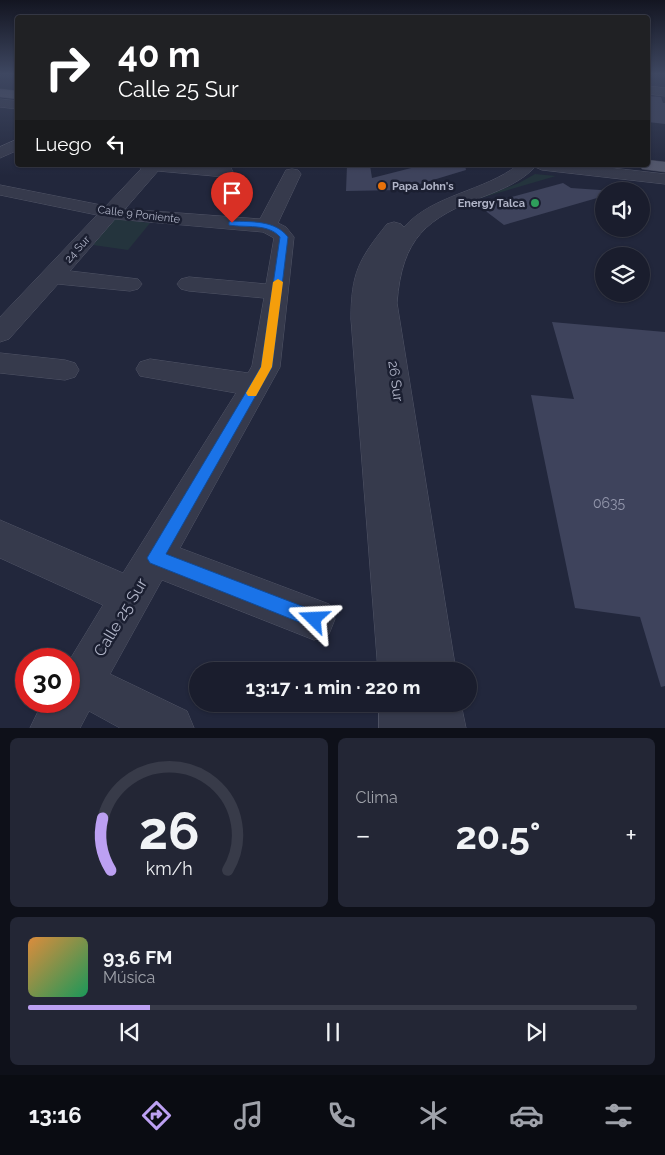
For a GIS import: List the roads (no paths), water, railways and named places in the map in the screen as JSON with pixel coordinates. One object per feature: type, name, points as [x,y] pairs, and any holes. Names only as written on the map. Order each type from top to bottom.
[{"type":"main road","points":[[650,156],[665,158]]},
{"type":"main road","points":[[650,165],[665,167]]},
{"type":"street","points":[[0,153],[15,146]]},
{"type":"street","name":"24 Sur","points":[[0,333],[110,213],[149,167]]},
{"type":"street","points":[[162,167],[225,172]]},
{"type":"street","name":"26 Sur","points":[[433,662],[386,303],[378,271],[394,228],[416,206],[437,194],[500,167]]},
{"type":"street","name":"26 Sur","points":[[399,662],[364,319],[364,276],[378,271],[423,220],[448,205],[510,178],[525,167]]},
{"type":"street","points":[[560,167],[665,179]]},
{"type":"street","points":[[273,228],[292,174]]},
{"type":"street","name":"Calle 9 Poniente","points":[[0,190],[110,213],[273,228]]},
{"type":"street","name":"Calle 25 Sur","points":[[54,728],[266,367],[284,237],[273,228]]},
{"type":"street","points":[[53,276],[130,284]]},
{"type":"street","points":[[189,284],[277,292]]},
{"type":"street","points":[[0,363],[64,370]]},
{"type":"street","points":[[150,369],[257,385]]},
{"type":"street","points":[[0,540],[132,597]]},
{"type":"street","points":[[155,558],[314,619]]},
{"type":"street","points":[[81,683],[170,728]]},
{"type":"street","points":[[402,712],[403,728]]},
{"type":"street","points":[[439,712],[442,728]]},
{"type":"place","name":"Papa John's","points":[[382,186]]},
{"type":"place","name":"Energy Talca","points":[[535,203]]}]
